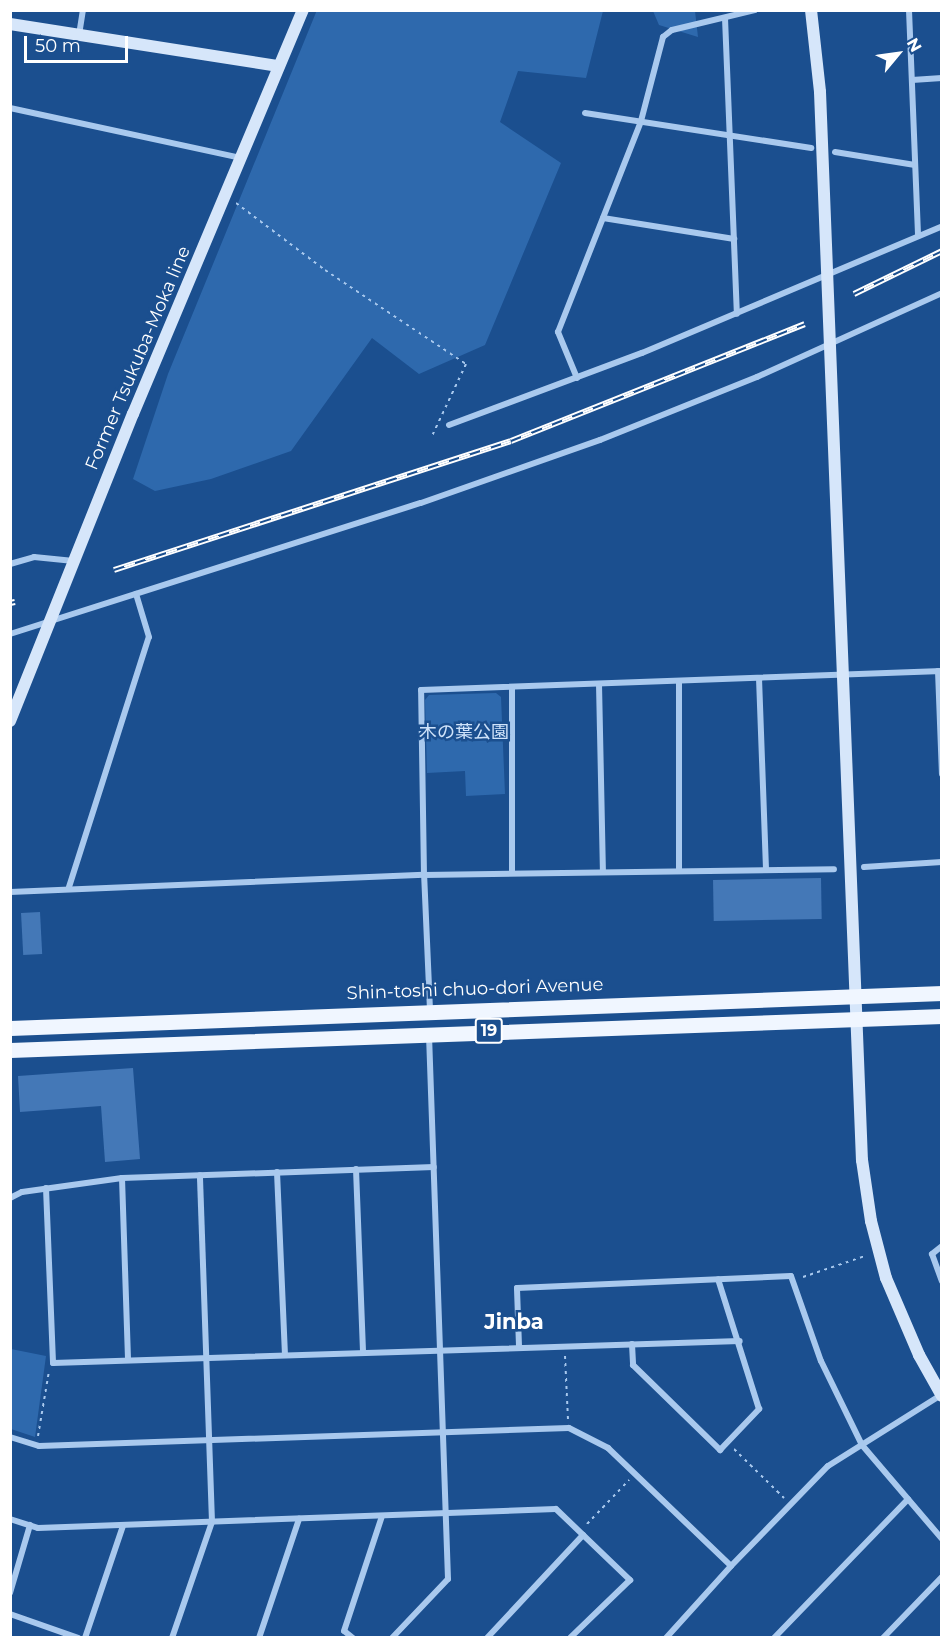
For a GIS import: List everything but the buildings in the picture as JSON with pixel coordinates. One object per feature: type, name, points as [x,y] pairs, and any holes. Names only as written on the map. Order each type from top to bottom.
[{"type":"main road","name":"Shin-toshi chuo-dori Avenue","points":[[10,1028],[430,1010],[942,993]]},
{"type":"main road","name":"19","points":[[10,1050],[429,1032],[942,1016]]},
{"type":"street","points":[[79,36],[83,10]]},
{"type":"street","name":"Former Tsukuba-Moka line","points":[[10,721],[303,10]]},
{"type":"street","points":[[578,378],[558,332],[641,121],[663,37],[672,30],[755,10]]},
{"type":"street","points":[[666,1638],[731,1566],[828,1466],[941,1396],[901,1317],[871,1221],[862,1160],[828,274],[819,74],[811,10]]},
{"type":"street","points":[[909,10],[918,236]]},
{"type":"street","points":[[725,18],[737,314]]},
{"type":"street","points":[[10,24],[279,66]]},
{"type":"street","points":[[912,80],[942,78]]},
{"type":"street","points":[[10,108],[242,158]]},
{"type":"street","points":[[585,112],[811,148]]},
{"type":"street","points":[[835,152],[915,165]]},
{"type":"street","points":[[603,218],[734,239]]},
{"type":"street","points":[[449,425],[578,378],[737,314],[942,226]]},
{"type":"street","points":[[10,634],[537,463],[831,345],[942,293]]},
{"type":"street","points":[[10,564],[34,556],[75,561]]},
{"type":"street","points":[[69,887],[149,637],[136,594]]},
{"type":"street","points":[[430,1010],[424,874],[421,690],[940,671],[942,774]]},
{"type":"street","points":[[759,678],[766,870]]},
{"type":"street","points":[[678,681],[679,871]]},
{"type":"street","points":[[599,684],[603,872]]},
{"type":"street","points":[[512,687],[512,873]]},
{"type":"street","points":[[864,867],[942,862]]},
{"type":"street","points":[[10,892],[69,887],[424,874],[834,869]]},
{"type":"street","points":[[392,1638],[448,1579],[429,1032]]},
{"type":"street","points":[[10,1198],[46,1188],[122,1178],[434,1167]]},
{"type":"street","points":[[356,1169],[363,1352]]},
{"type":"street","points":[[277,1172],[285,1355]]},
{"type":"street","points":[[172,1638],[212,1522],[200,1175]]},
{"type":"street","points":[[122,1178],[128,1360]]},
{"type":"street","points":[[46,1188],[53,1363],[519,1346],[740,1341]]},
{"type":"street","points":[[942,1246],[932,1254],[942,1281]]},
{"type":"street","points":[[519,1346],[517,1288],[791,1276],[821,1362],[862,1445],[942,1539]]},
{"type":"street","points":[[632,1344],[633,1365],[720,1450],[759,1409],[740,1341],[718,1280]]},
{"type":"street","points":[[10,1437],[37,1446],[569,1428],[608,1448],[731,1566]]},
{"type":"street","points":[[774,1638],[908,1499]]},
{"type":"street","points":[[10,1519],[30,1526],[123,1526],[556,1509],[630,1580],[570,1638]]},
{"type":"street","points":[[353,1638],[344,1631],[382,1516]]},
{"type":"street","points":[[259,1638],[299,1519]]},
{"type":"street","points":[[10,1593],[30,1526]]},
{"type":"street","points":[[85,1638],[123,1526]]},
{"type":"street","points":[[487,1638],[581,1534]]},
{"type":"street","points":[[883,1638],[942,1577]]},
{"type":"street","points":[[10,1614],[78,1638]]},
{"type":"path","points":[[226,195],[325,270],[466,364],[432,438]]},
{"type":"path","points":[[793,1280],[865,1256]]},
{"type":"path","points":[[565,1345],[569,1428]]},
{"type":"path","points":[[37,1446],[53,1363]]},
{"type":"path","points":[[727,1443],[790,1504]]},
{"type":"path","points":[[581,1534],[635,1474]]},
{"type":"green space","points":[[317,10],[603,11],[586,78],[518,71],[500,122],[561,163],[485,345],[419,374],[372,338],[291,451],[211,479],[155,491],[133,479],[168,374]]},
{"type":"green space","points":[[653,11],[695,11],[698,37],[659,25]]},
{"type":"green space","name":"木の葉公園","points":[[496,693],[501,697],[505,794],[466,796],[465,771],[427,773],[425,700],[429,695]]},
{"type":"green space","points":[[11,1349],[46,1356],[35,1437],[11,1429]]},
{"type":"railway","points":[[854,294],[942,251]]},
{"type":"railway","points":[[114,570],[511,441],[805,324]]},
{"type":"railway","points":[[10,603],[15,602]]},
{"type":"district","name":"Jinba","points":[[514,1322]]}]
